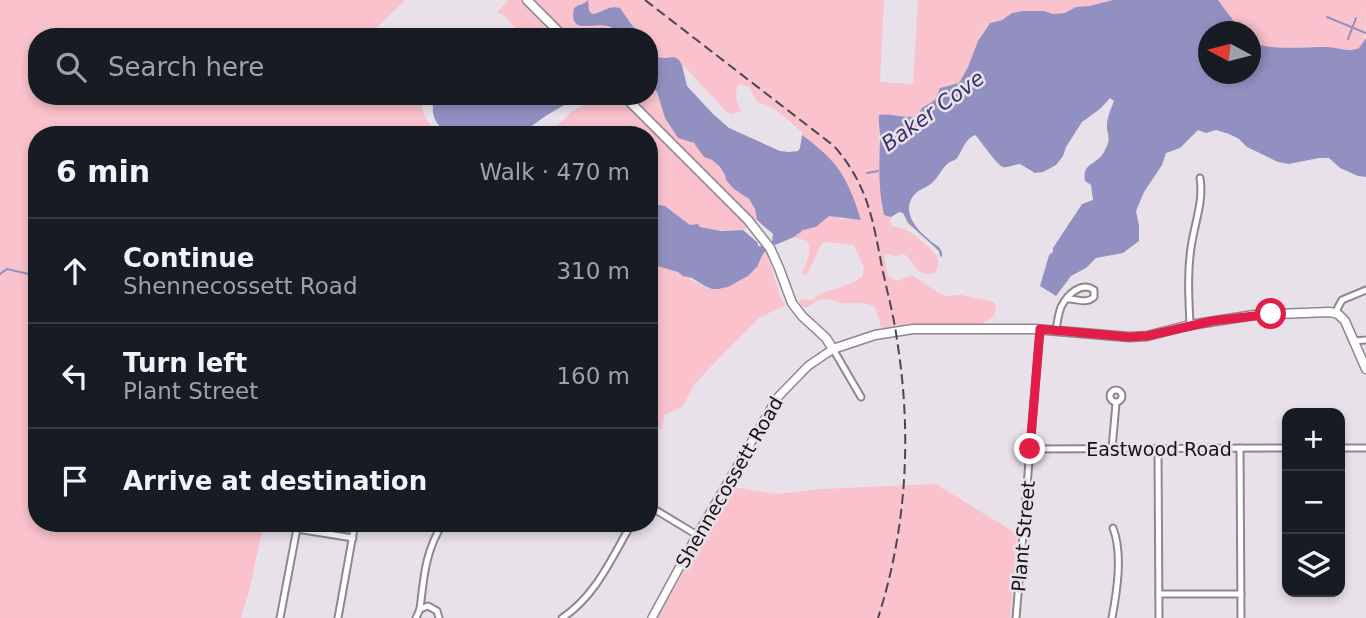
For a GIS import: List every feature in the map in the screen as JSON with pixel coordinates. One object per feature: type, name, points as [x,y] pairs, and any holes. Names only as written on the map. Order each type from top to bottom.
[{"type":"main road","points":[[527,0],[555,28]]},
{"type":"main road","points":[[633,105],[654,126]]},
{"type":"main road","points":[[658,130],[737,208],[768,246],[792,303],[833,349]]},
{"type":"main road","points":[[1335,313],[1344,319],[1366,369]]},
{"type":"main road","name":"Shennecossett Road","points":[[833,349],[875,335],[908,329],[1040,329],[1129,337],[1147,336],[1190,325],[1254,315],[1335,313]]},
{"type":"street","points":[[1190,325],[1189,268],[1202,191],[1200,178]]},
{"type":"street","points":[[1056,331],[1062,305],[1067,299],[1081,286],[1094,290],[1094,297],[1088,301],[1067,299]]},
{"type":"street","points":[[1335,313],[1342,300],[1366,290]]},
{"type":"street","name":"Plant Street","points":[[1016,618],[1040,329]]},
{"type":"street","points":[[1354,341],[1366,340]]},
{"type":"street","points":[[833,349],[861,397]]},
{"type":"street","name":"Shennecossett Road","points":[[652,618],[777,398],[808,366],[833,349]]},
{"type":"street","points":[[1112,449],[1116,403]]},
{"type":"street","points":[[1240,448],[1241,618]]},
{"type":"street","name":"Eastwood Road","points":[[1030,449],[1282,448]]},
{"type":"street","points":[[1345,448],[1366,448]]},
{"type":"street","points":[[1158,449],[1159,618]]},
{"type":"street","points":[[658,511],[697,535]]},
{"type":"street","points":[[1112,618],[1117,582],[1117,540],[1113,528]]},
{"type":"street","points":[[280,618],[296,532]]},
{"type":"street","points":[[325,532],[353,538]]},
{"type":"street","points":[[338,618],[354,532]]},
{"type":"street","points":[[416,618],[420,608],[424,570],[437,532]]},
{"type":"street","points":[[562,618],[591,592],[627,532]]},
{"type":"street","points":[[422,594],[428,606],[437,611],[439,618]]},
{"type":"street","points":[[1159,594],[1241,594]]},
{"type":"street","points":[[420,608],[428,606]]},
{"type":"shaded area","points":[[0,0],[405,0],[376,28],[28,28],[28,105],[421,105],[431,126],[28,126],[28,532],[262,532],[241,618],[0,618]]},
{"type":"shaded area","points":[[508,0],[884,0],[880,82],[913,84],[918,0],[1113,0],[1076,7],[1065,13],[1012,13],[1004,19],[992,22],[978,41],[959,83],[940,88],[935,100],[922,108],[917,116],[878,116],[879,180],[884,215],[891,217],[892,226],[909,232],[923,242],[938,260],[935,273],[928,274],[920,271],[904,254],[886,254],[884,257],[888,276],[897,281],[912,275],[940,294],[994,302],[996,307],[994,316],[982,324],[930,324],[882,329],[875,307],[870,305],[826,299],[806,308],[801,305],[799,301],[802,299],[812,300],[856,281],[862,277],[864,268],[854,245],[828,242],[822,243],[807,274],[804,275],[802,273],[809,245],[807,241],[794,237],[803,230],[815,228],[829,216],[861,219],[840,171],[776,110],[758,103],[749,87],[742,84],[738,86],[737,102],[741,111],[731,114],[727,112],[678,60],[658,57],[658,28],[636,28],[619,8],[608,8],[592,14],[585,4],[580,5],[573,13],[577,24],[581,26],[601,25],[611,28],[515,28],[505,16],[497,12]]},
{"type":"shaded area","points":[[1218,0],[1366,0],[1363,44],[1349,51],[1330,47],[1278,48],[1261,45],[1261,21],[1234,21]]},
{"type":"shaded area","points":[[658,95],[665,118],[678,138],[696,145],[704,157],[712,160],[723,171],[726,180],[750,201],[757,220],[743,230],[712,230],[690,225],[665,206],[658,205],[658,126],[556,126],[572,111],[584,105],[658,105]]},
{"type":"shaded area","points":[[766,250],[785,305],[759,318],[694,385],[682,407],[664,415],[662,429],[658,429],[658,265],[705,287],[717,289],[736,283],[752,273]]},
{"type":"shaded area","points":[[936,484],[1017,534],[1010,618],[657,618],[732,487],[776,494],[822,489]]},
{"type":"water","points":[[588,0],[592,14],[620,8],[635,28],[578,25],[573,17],[574,8]]},
{"type":"water","name":"Baker Cove","points":[[1113,0],[1218,0],[1234,21],[1198,21],[1198,84],[1261,84],[1261,44],[1350,50],[1359,48],[1366,38],[1366,177],[1340,168],[1329,158],[1289,164],[1278,162],[1247,147],[1229,134],[1216,130],[1206,133],[1198,130],[1180,148],[1166,153],[1162,165],[1144,192],[1136,211],[1139,241],[1123,253],[1096,258],[1086,268],[1071,276],[1056,296],[1040,286],[1053,248],[1082,204],[1093,200],[1091,185],[1085,181],[1085,175],[1088,167],[1102,155],[1108,144],[1107,122],[1114,101],[1110,98],[1082,122],[1056,165],[1043,172],[1035,173],[1020,164],[1003,167],[975,135],[968,140],[955,160],[947,164],[932,183],[916,193],[910,203],[909,210],[915,225],[939,247],[942,257],[939,251],[908,223],[903,213],[899,212],[891,217],[884,215],[879,167],[879,115],[917,116],[922,108],[935,100],[940,88],[959,83],[978,41],[990,23],[1023,11],[1053,14]]},
{"type":"water","points":[[658,57],[674,57],[682,65],[687,86],[729,128],[780,151],[789,152],[798,151],[802,135],[825,153],[846,182],[861,220],[829,216],[816,227],[803,230],[775,245],[772,242],[773,234],[757,220],[749,199],[734,189],[720,167],[704,157],[694,143],[678,138],[665,118],[658,95]]},
{"type":"water","points":[[433,105],[564,105],[532,126],[439,126]]},
{"type":"water","points":[[658,205],[665,206],[690,225],[698,224],[700,227],[721,231],[743,230],[758,246],[764,246],[766,250],[757,267],[748,276],[728,287],[712,289],[678,272],[658,266]]},
{"type":"waterway","points":[[1327,17],[1366,33]]},
{"type":"waterway","points":[[1348,39],[1356,18]]},
{"type":"waterway","points":[[867,173],[878,171]]},
{"type":"waterway","points":[[0,274],[7,269],[28,274]]},
{"type":"railway","points":[[645,0],[834,146],[855,176],[868,205],[894,323],[902,375],[905,445],[901,515],[888,584],[878,618]]},
{"type":"route","points":[[1030,449],[1040,329],[1092,335],[1147,336],[1212,321],[1271,314]]}]
